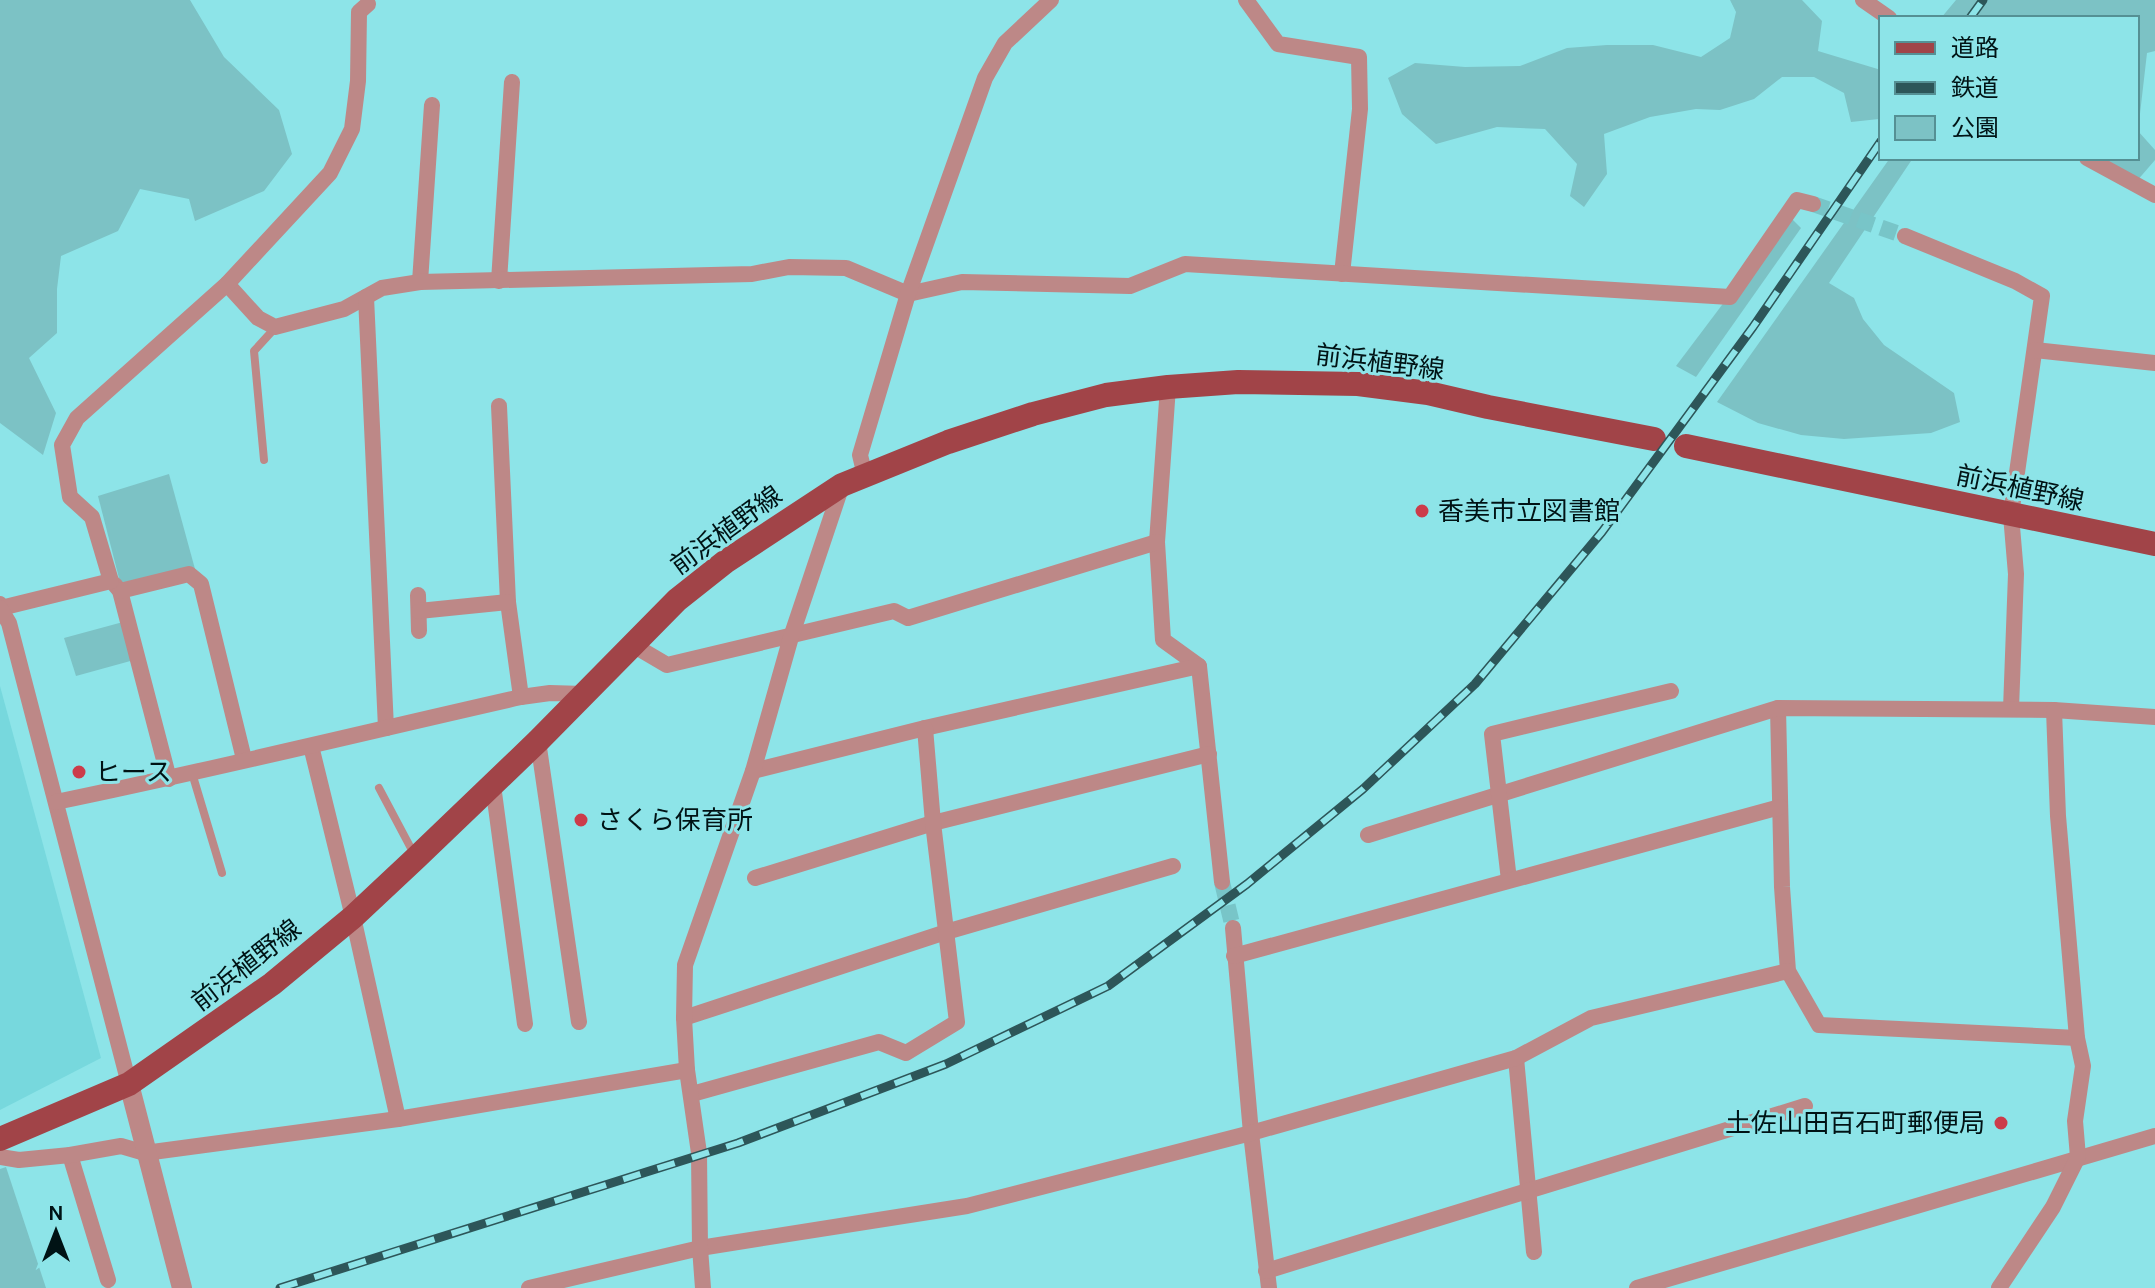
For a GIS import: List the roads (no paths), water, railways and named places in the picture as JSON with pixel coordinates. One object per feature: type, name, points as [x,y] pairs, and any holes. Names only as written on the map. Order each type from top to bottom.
[{"type":"main road","name":"前浜植野線","points":[[0,1139],[129,1084],[272,984],[353,917],[493,785],[677,600],[725,562],[842,485],[948,442],[1033,414],[1106,395],[1238,382],[1358,384],[1428,393],[1654,439]]},
{"type":"main road","name":"前浜植野線","points":[[1686,446],[2155,544]]},
{"type":"street","points":[[865,476],[860,455],[908,294],[985,78],[1005,43],[1051,0]]},
{"type":"street","points":[[1246,0],[1278,44],[1359,57],[1360,109],[1342,274]]},
{"type":"street","points":[[1863,0],[1886,16]]},
{"type":"street","points":[[169,779],[116,586],[92,517],[70,497],[62,445],[77,418],[227,284],[330,173],[352,129],[358,81],[359,12],[368,4]]},
{"type":"street","points":[[499,281],[512,82]]},
{"type":"street","points":[[420,282],[432,105]]},
{"type":"street","points":[[2091,160],[2155,195]]},
{"type":"street","points":[[227,284],[258,318],[275,327],[344,309],[382,288],[420,282],[752,274],[789,267],[846,268],[908,294],[962,282],[1130,286],[1185,264],[1730,297],[1797,200],[1813,204]]},
{"type":"street","points":[[1905,236],[2015,281],[2042,296],[2011,515],[2016,574],[2011,709]]},
{"type":"street","points":[[366,297],[386,728]]},
{"type":"street","points":[[2035,350],[2155,363]]},
{"type":"street","points":[[1168,387],[1157,542],[1163,640],[1199,666],[1222,882]]},
{"type":"street","points":[[499,406],[508,602],[521,697]]},
{"type":"street","points":[[703,1288],[699,1153],[687,1070],[684,1018],[685,965],[753,771],[791,637],[842,485]]},
{"type":"street","points":[[633,645],[667,665],[894,611],[908,618],[1157,542]]},
{"type":"street","points":[[182,1288],[9,623],[0,607],[189,574],[201,584],[244,759]]},
{"type":"street","points":[[419,631],[418,603],[508,602]]},
{"type":"street","points":[[753,771],[925,728],[1199,666]]},
{"type":"street","points":[[1509,880],[1492,734],[1671,691]]},
{"type":"street","points":[[56,802],[169,779],[244,759],[521,697],[550,693],[584,694]]},
{"type":"street","points":[[1778,708],[1782,887],[1788,971],[1819,1025],[2077,1038]]},
{"type":"street","points":[[1368,835],[1778,708],[2054,710],[2155,717]]},
{"type":"street","points":[[1999,1288],[2053,1207],[2078,1157],[2075,1121],[2083,1066],[2077,1038],[2058,816],[2054,710]]},
{"type":"street","points":[[692,1094],[879,1042],[906,1053],[957,1022],[925,728]]},
{"type":"street","points":[[538,741],[579,1022]]},
{"type":"street","points":[[311,746],[398,1119]]},
{"type":"street","points":[[755,878],[933,823],[1209,754]]},
{"type":"street","points":[[493,785],[525,1024]]},
{"type":"street","points":[[1234,956],[1780,807]]},
{"type":"street","points":[[684,1018],[946,932],[1173,866]]},
{"type":"street","points":[[1233,928],[1268,1280],[1529,1192],[1805,1106]]},
{"type":"street","points":[[529,1288],[700,1248],[967,1206],[1251,1133],[1516,1058],[1591,1018],[1788,971]]},
{"type":"street","points":[[1516,1058],[1534,1252]]},
{"type":"street","points":[[0,1157],[19,1160],[121,1146],[145,1153],[398,1119],[687,1070]]},
{"type":"street","points":[[1637,1288],[2155,1136]]},
{"type":"street","points":[[70,1155],[108,1280]]},
{"type":"lane","points":[[264,460],[254,351],[275,327]]},
{"type":"lane","points":[[192,772],[222,873]]},
{"type":"lane","points":[[379,788],[416,858]]},
{"type":"tunnel","points":[[1813,204],[1905,236]]},
{"type":"tunnel","points":[[1222,882],[1233,928]]},
{"type":"railway","points":[[1971,16],[1983,0]]},
{"type":"railway","points":[[280,1288],[738,1143],[946,1064],[1108,986],[1247,884],[1363,789],[1475,684],[1602,532],[1753,327],[1879,144]]},
{"type":"place","name":"香美市立図書館","points":[[1422,511]]},
{"type":"place","name":"ヒース","points":[[79,772]]},
{"type":"place","name":"さくら保育所","points":[[581,820]]},
{"type":"place","name":"土佐山田百石町郵便局","points":[[2001,1123]]}]
